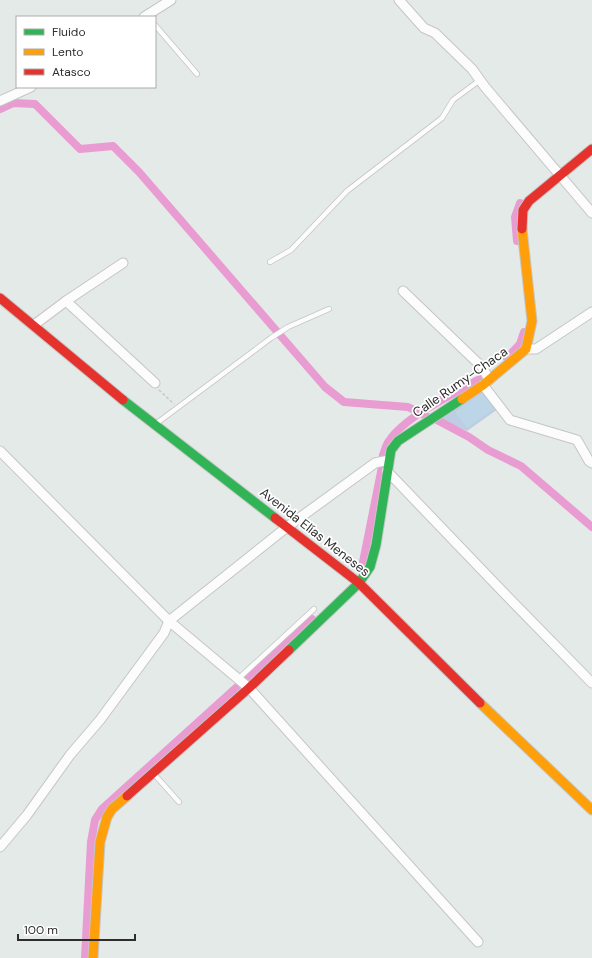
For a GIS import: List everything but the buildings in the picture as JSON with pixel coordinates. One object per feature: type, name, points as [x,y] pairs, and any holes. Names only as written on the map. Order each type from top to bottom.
[{"type":"street","points":[[146,16],[171,0]]},
{"type":"street","points":[[399,0],[424,28],[435,32],[472,69],[558,174],[592,212]]},
{"type":"street","points":[[0,101],[29,88]]},
{"type":"street","name":"Calle Rumy-Chaca","points":[[93,958],[100,842],[107,817],[112,809],[249,688],[359,583],[370,567],[376,545],[391,450],[398,441],[486,382],[526,349],[532,321],[522,225],[523,210],[529,201],[558,174],[592,149]]},
{"type":"street","points":[[34,325],[66,301],[123,263]]},
{"type":"street","points":[[403,291],[483,368],[486,382],[510,420],[577,440],[589,461],[592,463]]},
{"type":"street","name":"Avenida Elías Meneses","points":[[0,298],[108,388],[359,583],[480,703],[592,810]]},
{"type":"street","points":[[66,301],[155,384]]},
{"type":"street","points":[[526,349],[536,350],[592,312]]},
{"type":"street","points":[[0,451],[168,621],[249,688],[478,942]]},
{"type":"street","points":[[0,847],[27,814],[70,755],[100,720],[164,633],[168,621],[287,527],[375,462],[389,460]]},
{"type":"street","points":[[387,471],[592,683]]},
{"type":"lane","points":[[156,26],[197,74]]},
{"type":"lane","points":[[270,262],[290,250],[347,191],[442,118],[453,100],[480,80]]},
{"type":"lane","points":[[156,424],[271,338],[288,327],[330,309]]},
{"type":"lane","points":[[238,679],[314,608]]},
{"type":"lane","points":[[153,773],[179,802]]},
{"type":"path","points":[[155,384],[157,388],[178,407]]},
{"type":"shaded area","points":[[482,390],[498,409],[467,431],[439,418]]},
{"type":"shaded area","points":[[482,393],[494,409],[467,428],[455,412]]},
{"type":"waterway","points":[[0,109],[13,103],[35,104],[80,149],[113,146],[139,172],[325,387],[344,402],[408,407],[426,416]]},
{"type":"waterway","points":[[517,241],[515,217],[520,203]]},
{"type":"waterway","points":[[507,358],[520,344],[524,332]]},
{"type":"waterway","points":[[383,455],[389,441],[406,423],[444,398],[480,379]]},
{"type":"waterway","points":[[437,420],[469,437],[488,450],[521,466],[592,527]]},
{"type":"waterway","points":[[363,562],[382,467]]},
{"type":"waterway","points":[[247,678],[312,619]]},
{"type":"waterway","points":[[85,958],[91,842],[95,820],[102,809],[237,687]]},
{"type":"traffic: fast","points":[[289,650],[359,583],[370,567],[376,545],[391,450],[398,441],[462,399]]},
{"type":"traffic: fast","points":[[123,400],[275,518]]},
{"type":"traffic: slow","points":[[462,399],[483,385],[526,349],[532,321],[522,229]]},
{"type":"traffic: slow","points":[[480,703],[592,810]]},
{"type":"traffic: slow","points":[[93,958],[100,842],[107,817],[112,809],[127,796]]},
{"type":"traffic: jam","points":[[522,229],[523,210],[529,201],[592,149]]},
{"type":"traffic: jam","points":[[0,298],[123,400]]},
{"type":"traffic: jam","points":[[275,518],[359,583],[480,703]]},
{"type":"traffic: jam","points":[[127,796],[249,688],[289,650]]}]
